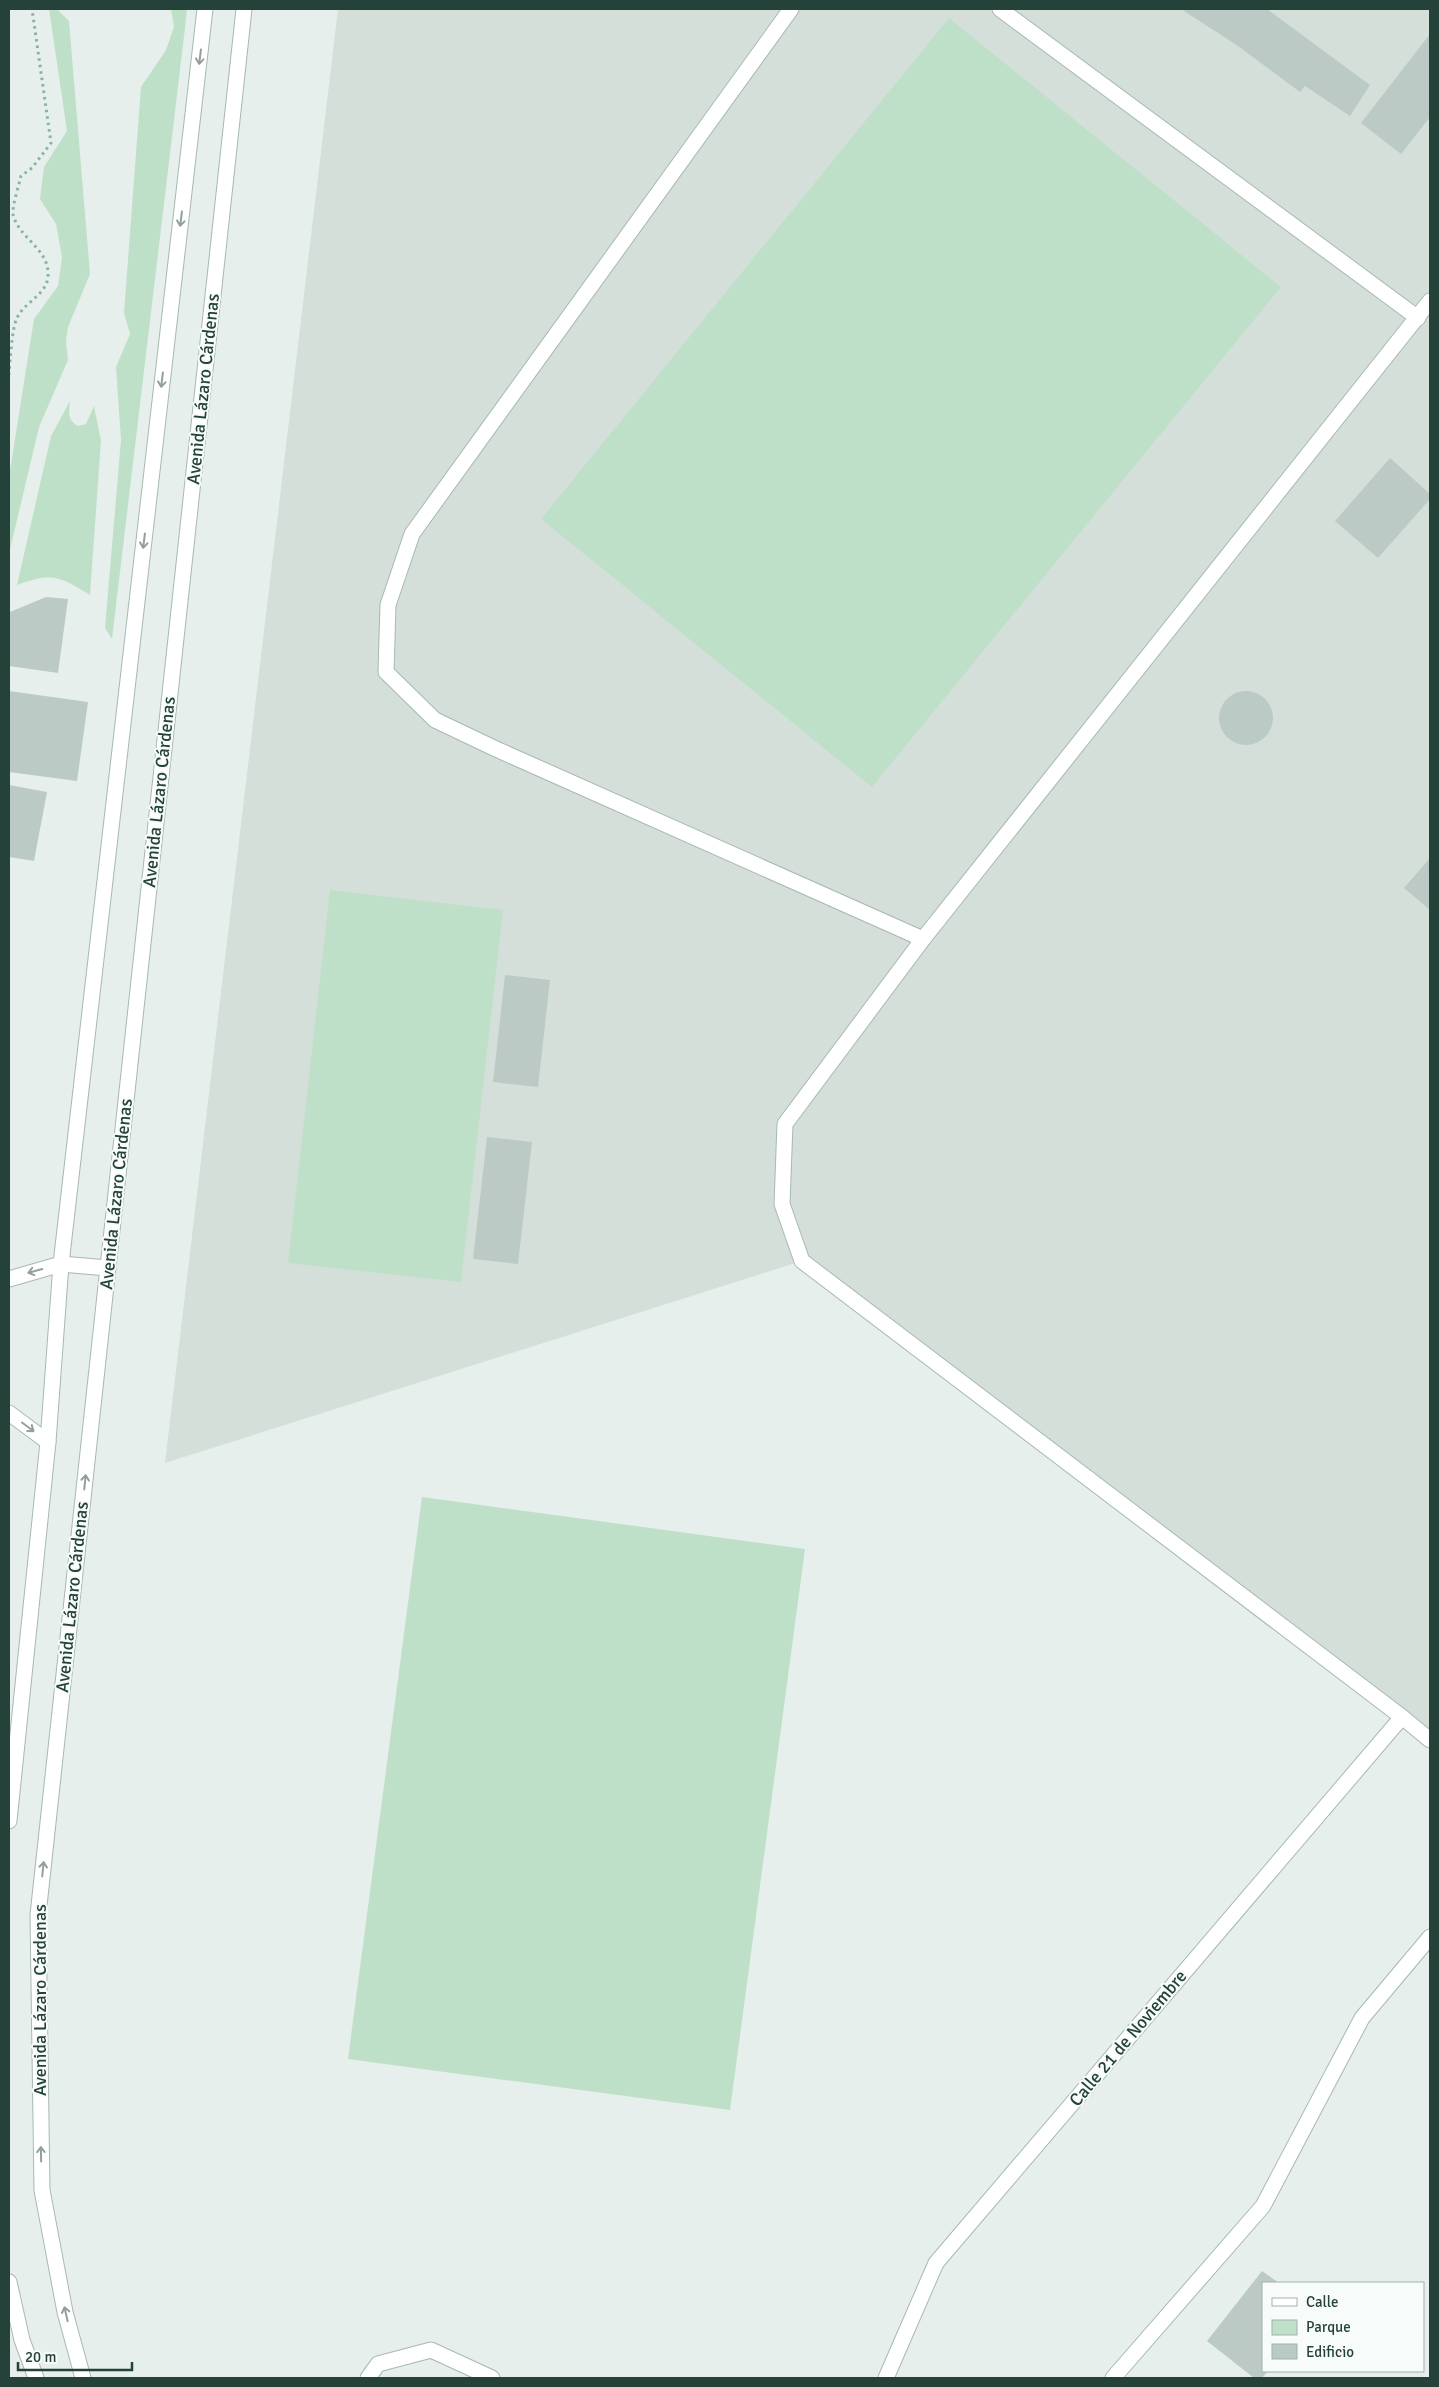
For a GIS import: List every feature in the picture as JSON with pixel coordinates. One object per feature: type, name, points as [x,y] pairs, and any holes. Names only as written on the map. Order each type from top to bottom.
[{"type":"street","points":[[9,1820],[48,1442],[61,1264],[205,9]]},
{"type":"street","name":"Avenida Lázaro Cárdenas","points":[[82,2378],[65,2312],[42,2190],[38,1915],[244,9]]},
{"type":"street","points":[[791,9],[412,534],[388,605],[386,672],[435,720],[496,749],[923,938]]},
{"type":"street","points":[[1000,9],[1418,318]]},
{"type":"street","points":[[1430,301],[923,938],[785,1124],[782,1204],[802,1261],[1430,1740]]},
{"type":"street","points":[[9,1279],[61,1264],[108,1268]]},
{"type":"street","points":[[9,1413],[48,1442]]},
{"type":"street","name":"Calle 21 de Noviembre","points":[[886,2378],[936,2263],[1402,1717]]},
{"type":"street","points":[[1113,2378],[1263,2206],[1362,2018],[1430,1937]]},
{"type":"street","points":[[9,2282],[22,2340],[36,2378]]},
{"type":"street","points":[[368,2378],[378,2364],[431,2350],[492,2378]]},
{"type":"path","points":[[9,375],[17,318],[41,292],[49,278],[48,264],[33,241],[22,233],[13,213],[21,176],[32,168],[51,143],[32,9]]},
{"type":"shaded area","points":[[338,9],[1430,9],[1430,1740],[802,1261],[165,1463]]},
{"type":"green space","points":[[49,9],[57,9],[69,21],[90,274],[68,327],[66,340],[68,360],[39,427],[9,554],[9,477],[34,319],[58,286],[62,257],[56,224],[40,199],[44,167],[67,131]]},
{"type":"green space","points":[[171,9],[187,9],[112,639],[105,628],[121,440],[116,367],[130,334],[124,313],[141,87],[166,50],[174,27]]},
{"type":"green space","points":[[949,18],[1281,287],[872,787],[541,519]]},
{"type":"green space","points":[[70,401],[70,418],[78,426],[86,424],[94,406],[101,441],[90,595],[63,580],[55,578],[39,578],[17,585],[51,436]]},
{"type":"green space","points":[[330,890],[503,910],[461,1282],[288,1263]]},
{"type":"green space","points":[[422,1497],[805,1549],[730,2110],[348,2059]]},
{"type":"building","points":[[1181,9],[1267,9],[1370,85],[1350,116],[1305,86],[1300,92],[1238,46]]},
{"type":"building","points":[[1430,34],[1430,117],[1401,154],[1361,123]]},
{"type":"building","points":[[1390,458],[1430,494],[1430,499],[1378,558],[1335,521]]},
{"type":"building","points":[[46,597],[68,599],[58,673],[9,666],[10,612]]},
{"type":"building","points":[[9,691],[88,702],[77,781],[9,772]]},
{"type":"building","points":[[1241,691],[1251,691],[1261,695],[1269,703],[1273,718],[1269,733],[1261,741],[1251,745],[1241,745],[1231,741],[1223,733],[1219,723],[1219,713],[1223,703],[1231,695]]},
{"type":"building","points":[[9,785],[47,792],[34,861],[9,857]]},
{"type":"building","points":[[1430,858],[1430,910],[1404,888]]},
{"type":"building","points":[[505,975],[550,980],[538,1087],[493,1082]]},
{"type":"building","points":[[487,1137],[532,1142],[518,1264],[473,1259]]},
{"type":"building","points":[[1262,2271],[1278,2282],[1262,2282],[1262,2372],[1267,2372],[1262,2378],[1254,2378],[1207,2341]]}]
